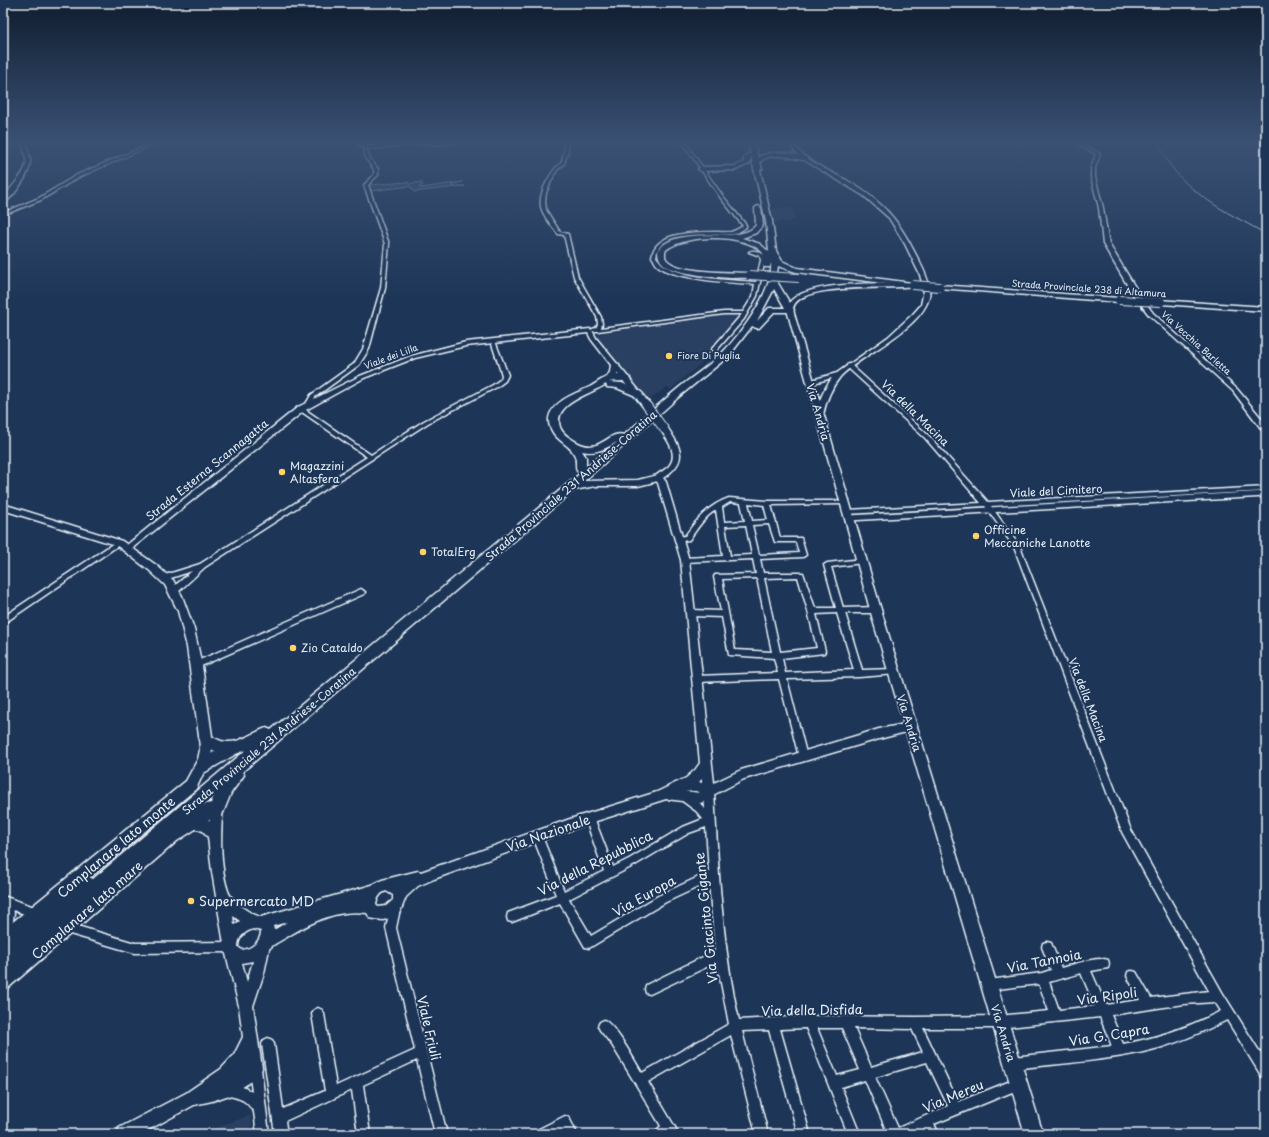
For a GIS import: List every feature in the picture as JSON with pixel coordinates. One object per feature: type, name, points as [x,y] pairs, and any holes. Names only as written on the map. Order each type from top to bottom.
[{"type":"highway","name":"Strada Provinciale 231 Andriese-Coratina","points":[[3,954],[581,470],[669,402],[726,354],[743,334],[763,304],[771,276],[770,254],[758,195]]},
{"type":"highway","name":"Strada Provinciale 231 Andriese-Coratina","points":[[3,966],[249,757],[569,489],[712,359],[735,336],[756,306],[775,269],[769,221],[760,195]]},
{"type":"highway","points":[[760,202],[758,209],[761,222],[759,227],[749,234],[681,240],[665,247],[662,250],[661,256],[670,266],[681,270],[912,285]]},
{"type":"highway","points":[[728,237],[746,241],[762,248],[767,254],[766,268],[790,310]]},
{"type":"highway","points":[[772,250],[775,260],[778,263],[796,270],[912,285]]},
{"type":"highway","points":[[669,402],[688,394],[729,356],[768,313],[777,309],[790,310]]},
{"type":"highway","points":[[610,382],[615,365]]},
{"type":"highway","points":[[581,470],[580,452],[566,441],[557,430],[554,419],[557,411],[563,404],[572,398],[595,387],[625,378]]},
{"type":"highway","points":[[610,382],[638,394]]},
{"type":"highway","points":[[574,446],[594,449],[625,437],[630,440],[603,465],[604,472],[615,481],[622,483]]},
{"type":"highway","points":[[569,489],[592,482],[639,484],[658,478]]},
{"type":"highway","points":[[202,768],[231,749],[245,745],[266,734]]},
{"type":"highway","points":[[206,740],[218,748],[231,749]]},
{"type":"highway","points":[[217,808],[225,789],[249,757]]},
{"type":"main road","name":"Strada Provinciale 238 di Altamura","points":[[912,285],[1266,309]]},
{"type":"main road","points":[[790,310],[791,303],[801,295],[822,290],[840,287],[912,285]]},
{"type":"main road","name":"Via Andria","points":[[790,310],[806,371],[910,727],[1034,1134]]},
{"type":"main road","points":[[3,507],[123,545]]},
{"type":"main road","name":"Complanare lato monte","points":[[4,939],[191,785],[202,768],[206,754],[206,740],[196,665],[184,612],[165,578],[123,545]]},
{"type":"main road","name":"Complanare lato mare","points":[[3,983],[172,837],[217,808]]},
{"type":"street","points":[[3,214],[47,195]]},
{"type":"street","points":[[309,404],[313,396],[356,364],[366,349],[383,288],[387,244],[370,195]]},
{"type":"street","points":[[544,195],[544,210],[559,233],[566,234],[576,277],[599,317],[600,324],[598,330]]},
{"type":"street","points":[[721,195],[745,226],[737,232],[700,233],[676,237],[659,245],[654,252],[654,257],[667,269],[694,277],[757,283]]},
{"type":"street","points":[[810,382],[824,384],[839,374],[917,315],[926,300],[926,285],[903,233],[884,209],[864,195]]},
{"type":"street","name":"Via Vecchia Barletta","points":[[1098,195],[1106,244],[1135,293],[1151,314],[1235,390],[1260,419],[1266,429]]},
{"type":"street","points":[[714,350],[745,313],[755,296],[763,260],[762,255],[759,252],[751,252]]},
{"type":"street","points":[[745,313],[724,313],[590,331],[593,338],[664,429],[677,450],[677,458],[674,465],[668,472],[658,478],[662,482],[685,560],[708,790],[741,775],[879,734],[910,727]]},
{"type":"street","name":"Viale dei Lilla","points":[[301,409],[362,377],[413,357],[466,344],[590,331]]},
{"type":"street","points":[[174,592],[203,565],[370,457],[426,422],[503,380],[505,375],[492,341]]},
{"type":"street","name":"Via della Macina","points":[[849,366],[926,437],[989,508],[1017,547],[1127,832],[1218,996],[1266,1073]]},
{"type":"street","points":[[806,371],[831,379]]},
{"type":"street","points":[[819,415],[821,401],[831,379]]},
{"type":"street","points":[[301,409],[370,457]]},
{"type":"street","name":"Strada Esterna Scannagatta","points":[[123,545],[301,409]]},
{"type":"street","name":"Viale del Cimitero","points":[[847,511],[989,508],[1266,492]]},
{"type":"street","points":[[680,539],[687,538],[699,521],[718,505],[729,500],[847,511]]},
{"type":"street","points":[[744,501],[782,677],[803,757]]},
{"type":"street","points":[[685,560],[802,555],[799,540],[777,540],[767,504]]},
{"type":"street","points":[[718,505],[727,559]]},
{"type":"street","points":[[721,524],[772,522]]},
{"type":"street","points":[[3,621],[123,545]]},
{"type":"street","points":[[859,674],[827,565],[862,562]]},
{"type":"street","points":[[165,578],[203,565]]},
{"type":"street","points":[[801,575],[812,611],[821,651],[777,655],[732,653],[718,577],[760,576],[801,575]]},
{"type":"street","points":[[196,665],[361,592]]},
{"type":"street","points":[[812,611],[877,610]]},
{"type":"street","points":[[691,614],[724,614]]},
{"type":"street","points":[[697,679],[894,672]]},
{"type":"street","points":[[683,791],[702,772],[706,763]]},
{"type":"street","name":"Via Nazionale","points":[[258,922],[431,874],[590,818],[665,794],[683,791],[700,798],[704,796],[708,790]]},
{"type":"street","name":"Via Giacinto Gigante","points":[[708,790],[713,874],[721,954],[736,1026],[762,1134]]},
{"type":"street","name":"Via Nazionale","points":[[683,791],[710,822]]},
{"type":"street","name":"Complanare lato mare","points":[[172,837],[198,813],[206,808],[217,808]]},
{"type":"street","points":[[217,808],[214,835],[222,894],[231,947],[246,1006],[263,1134]]},
{"type":"street","points":[[590,818],[610,873]]},
{"type":"street","name":"Via della Repubblica","points":[[512,917],[562,897],[632,862],[686,830],[710,822]]},
{"type":"street","points":[[195,823],[207,826],[214,835]]},
{"type":"street","points":[[538,837],[562,897]]},
{"type":"street","name":"Via Nazionale","points":[[400,894],[414,882],[431,874]]},
{"type":"street","name":"Via Europa","points":[[562,897],[590,942],[662,899],[713,874]]},
{"type":"street","points":[[258,922],[247,923],[236,931],[231,947],[235,954],[245,957],[251,956],[264,945],[299,923],[330,911],[354,904],[375,910],[388,913],[396,907],[399,902],[400,894],[395,887],[381,888],[370,898],[375,910]]},
{"type":"street","points":[[222,894],[235,910],[266,926],[268,931],[257,973],[246,1006]]},
{"type":"street","points":[[4,902],[36,913]]},
{"type":"street","points":[[4,902],[9,913],[4,939]]},
{"type":"street","name":"Viale Friuli","points":[[396,907],[391,928],[440,1134]]},
{"type":"street","name":"Viale Friuli","points":[[375,910],[391,928]]},
{"type":"street","points":[[67,928],[135,948],[231,947]]},
{"type":"street","points":[[1047,947],[1058,974]]},
{"type":"street","points":[[650,989],[721,954]]},
{"type":"street","name":"Via Tannoia","points":[[989,985],[1042,978],[1084,967],[1104,964]]},
{"type":"street","points":[[1084,967],[1120,1050]]},
{"type":"street","points":[[1132,976],[1148,1004]]},
{"type":"street","points":[[1042,978],[1056,1016]]},
{"type":"street","name":"Via Ripoli","points":[[999,1022],[1103,1011],[1218,996]]},
{"type":"street","name":"Via G. Capra","points":[[1013,1063],[1120,1050],[1147,1045],[1196,1030],[1229,1013]]},
{"type":"street","points":[[318,1014],[331,1093]]},
{"type":"street","points":[[809,1022],[854,1134]]},
{"type":"street","name":"Via della Disfida","points":[[640,1080],[736,1026],[809,1022],[915,1024],[999,1022]]},
{"type":"street","points":[[846,1022],[894,1134]]},
{"type":"street","points":[[773,1024],[804,1134]]},
{"type":"street","points":[[915,1024],[955,1109]]},
{"type":"street","points":[[604,1026],[616,1041],[640,1080],[668,1132]]},
{"type":"street","points":[[225,1082],[250,1039]]},
{"type":"street","points":[[268,1044],[281,1134]]},
{"type":"street","points":[[278,1118],[420,1053]]},
{"type":"street","points":[[833,1083],[930,1056]]},
{"type":"street","points":[[125,1134],[191,1098],[225,1082],[245,1079],[255,1068]]},
{"type":"street","points":[[225,1082],[243,1092],[255,1102],[261,1112]]},
{"type":"street","points":[[356,1082],[364,1134]]},
{"type":"street","name":"Via Mereu","points":[[898,1134],[955,1109],[1019,1084]]},
{"type":"street","points":[[542,1134],[565,1122],[570,1134]]},
{"type":"street","points":[[927,1122],[933,1134]]},
{"type":"shaded area","points":[[785,207],[793,209],[796,218],[788,222],[774,222],[770,210]]},
{"type":"shaded area","points":[[730,313],[736,314],[739,318],[729,331],[725,332],[709,350],[714,352],[671,389],[667,387],[647,401],[596,337],[598,334]]},
{"type":"shaded area","points":[[250,1115],[252,1126],[234,1134],[201,1134]]},
{"type":"railway","points":[[1200,195],[1266,234]]},
{"type":"place","name":"Fiore Di Puglia","points":[[669,356]]},
{"type":"place","name":"Magazzini Altasfera","points":[[282,472]]},
{"type":"place","name":"Officine Meccaniche Lanotte","points":[[976,536]]},
{"type":"place","name":"TotalErg","points":[[423,552]]},
{"type":"place","name":"Zio Cataldo","points":[[293,648]]},
{"type":"place","name":"Supermercato MD","points":[[191,901]]}]
